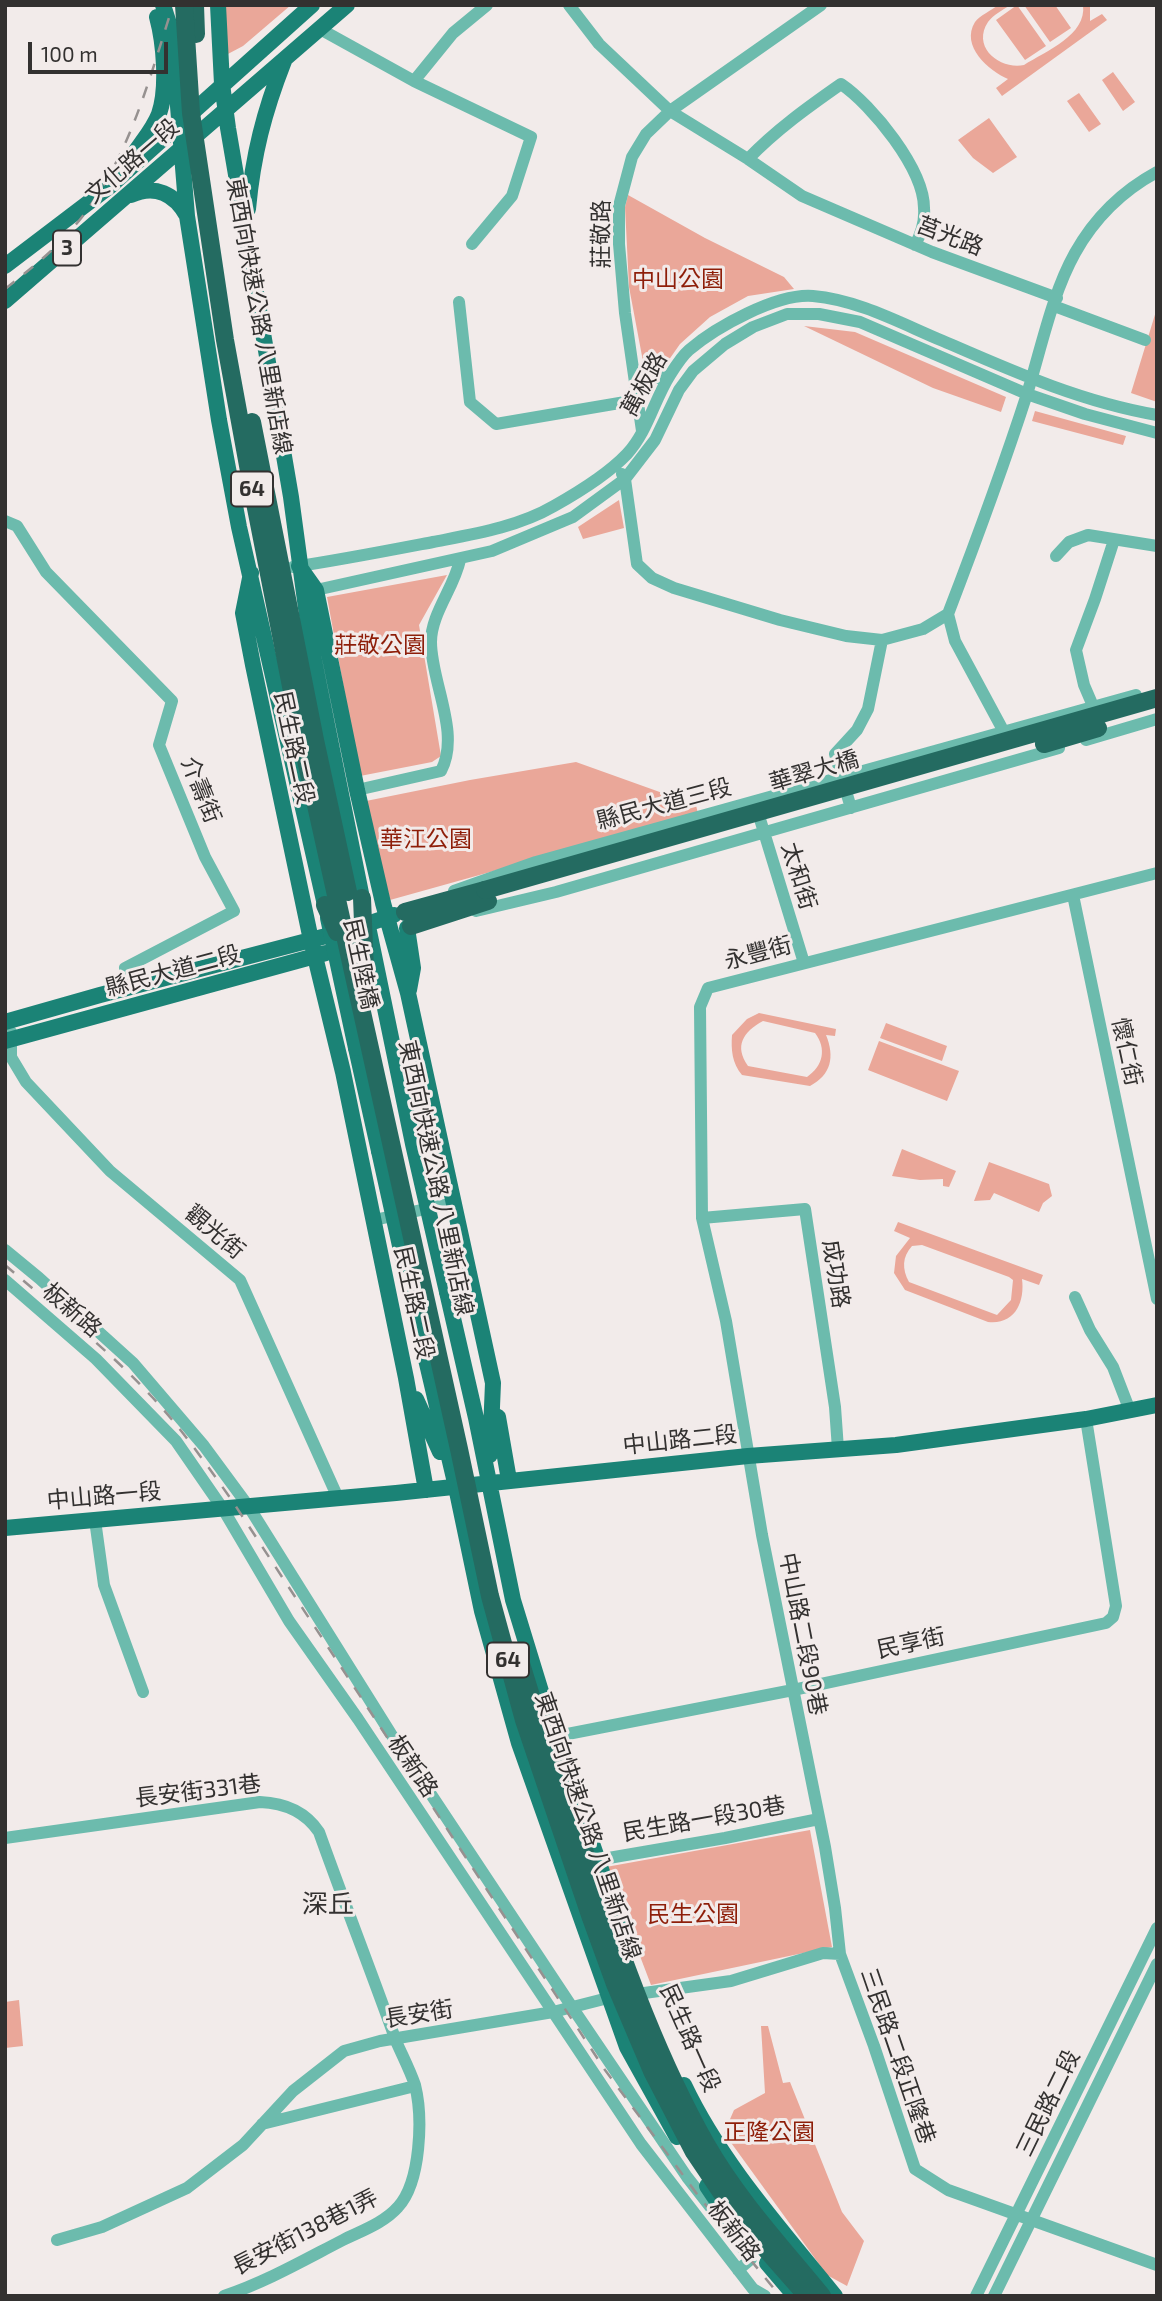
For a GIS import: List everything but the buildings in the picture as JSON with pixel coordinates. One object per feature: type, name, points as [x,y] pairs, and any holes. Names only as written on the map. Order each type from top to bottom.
[{"type":"highway","name":"東西向快速公路 八里新店線","points":[[184,5],[191,113],[225,340],[302,742],[359,969],[471,1446],[499,1589],[537,1716],[629,1978],[670,2077],[707,2146],[731,2182],[763,2226],[822,2296]]},
{"type":"highway","name":"東西向快速公路 八里新店線","points":[[195,5],[201,110],[237,341],[359,969],[489,1595],[524,1720],[611,1973],[652,2071],[694,2152],[756,2238],[807,2296]]},
{"type":"highway","name":"華翠大橋","points":[[486,895],[1157,698]]},
{"type":"highway","name":"華翠大橋","points":[[486,895],[1157,711]]},
{"type":"highway","points":[[404,925],[486,895]]},
{"type":"highway","points":[[359,969],[362,898]]},
{"type":"highway","points":[[325,905],[359,969]]},
{"type":"highway","points":[[756,2238],[795,2296]]},
{"type":"main road","points":[[122,174],[158,115],[162,98],[161,33],[154,5]]},
{"type":"main road","name":"民生路二段","points":[[163,5],[173,33],[187,216],[219,420],[239,527],[251,573],[243,613],[311,940],[343,1072],[374,1220],[426,1490]]},
{"type":"main road","points":[[218,5],[222,84],[291,497],[299,566],[309,591],[387,918]]},
{"type":"main road","name":"3","points":[[222,84],[312,5]]},
{"type":"main road","name":"3","points":[[226,111],[348,5]]},
{"type":"main road","points":[[246,232],[257,142],[265,110],[285,59]]},
{"type":"main road","name":"文化路一段","points":[[5,266],[122,174],[222,84]]},
{"type":"main road","name":"文化路一段","points":[[6,300],[226,111]]},
{"type":"main road","points":[[129,196],[139,191],[163,192],[173,197],[187,216]]},
{"type":"main road","points":[[239,527],[258,549],[268,549],[278,534],[291,497]]},
{"type":"main road","name":"民生陸橋","points":[[251,573],[456,1487]]},
{"type":"main road","name":"民生陸橋","points":[[309,591],[332,751],[413,1144],[477,1418],[489,1482]]},
{"type":"main road","name":"縣民大道三段","points":[[351,937],[387,918],[404,925]]},
{"type":"main road","points":[[404,925],[408,993],[493,1383],[509,1480]]},
{"type":"main road","name":"縣民大道三段","points":[[351,937],[404,925]]},
{"type":"main road","name":"縣民大道二段","points":[[7,1021],[311,940],[351,937]]},
{"type":"main road","name":"縣民大道二段","points":[[8,1040],[315,956],[351,937]]},
{"type":"main road","name":"民生路二段","points":[[406,1378],[456,1487]]},
{"type":"main road","points":[[489,1482],[493,1383]]},
{"type":"main road","name":"中山路二段","points":[[215,1509],[748,1456],[933,1441],[1086,1419],[1157,1405]]},
{"type":"main road","name":"民生路一段","points":[[489,1482],[513,1600],[555,1737],[644,1992],[687,2092],[723,2151],[774,2222],[835,2296]]},
{"type":"main road","points":[[456,1487],[482,1611],[519,1743],[627,2047],[692,2173],[795,2296]]},
{"type":"main road","name":"中山路一段","points":[[5,1528],[215,1509]]},
{"type":"street","points":[[414,81],[453,33],[487,5]]},
{"type":"street","name":"莒光路","points":[[569,5],[599,44],[670,111],[802,196],[1145,340]]},
{"type":"street","name":"莊敬路","points":[[642,430],[624,299],[619,206],[632,157],[646,134],[670,111],[821,5]]},
{"type":"street","points":[[320,29],[414,81],[531,137],[512,196],[472,244]]},
{"type":"street","points":[[748,159],[802,111],[841,84],[870,110],[913,171],[925,208],[915,245]]},
{"type":"street","points":[[1003,732],[955,641],[948,614],[1074,256],[1094,224],[1122,194],[1157,172]]},
{"type":"street","name":"萬板路","points":[[251,573],[350,559],[463,536],[516,523],[556,505],[628,453],[669,376],[687,352],[746,314],[777,302],[811,296],[842,301],[875,312],[1031,379],[1122,409],[1157,415]]},
{"type":"street","points":[[459,302],[470,402],[496,424],[637,400]]},
{"type":"street","name":"萬板路","points":[[309,591],[460,560],[492,551],[573,517],[625,479],[655,440],[680,390],[693,371],[726,344],[753,327],[787,314],[818,314],[860,322],[1027,394],[1085,414],[1157,433]]},
{"type":"street","points":[[634,373],[657,378],[669,376]]},
{"type":"street","points":[[615,463],[625,479],[637,564],[652,578],[674,588],[780,620],[846,636],[882,640],[923,629],[948,614]]},
{"type":"street","name":"介壽街","points":[[5,521],[17,527],[46,572],[172,701],[159,745],[205,857],[234,911],[125,968],[130,987]]},
{"type":"street","points":[[1056,556],[1078,537],[1099,536],[1157,546]]},
{"type":"street","points":[[1093,706],[1084,685],[1076,650],[1114,540]]},
{"type":"street","points":[[357,790],[441,771],[447,759],[443,707],[431,643],[441,603],[456,579],[460,560]]},
{"type":"street","points":[[851,808],[835,754],[857,730],[868,709],[882,640]]},
{"type":"street","name":"縣民大道三段","points":[[404,925],[483,880],[536,862],[1157,690]]},
{"type":"street","name":"縣民大道三段","points":[[404,925],[556,892],[1157,719]]},
{"type":"street","name":"太和街","points":[[755,802],[804,963]]},
{"type":"street","name":"永豐街","points":[[748,1456],[726,1321],[702,1218],[700,1007],[708,988],[1157,873]]},
{"type":"street","name":"懷仁街","points":[[1073,895],[1154,1269],[1157,1299]]},
{"type":"street","name":"觀光街","points":[[7,1021],[11,1056],[26,1082],[101,1161],[240,1280],[338,1498]]},
{"type":"street","points":[[374,1220],[454,1203]]},
{"type":"street","name":"成功路","points":[[702,1218],[805,1209],[835,1406],[838,1449]]},
{"type":"street","name":"板新路","points":[[5,1250],[133,1363],[204,1446],[249,1507],[391,1734],[572,2007],[751,2259],[738,2270]]},
{"type":"street","name":"板新路","points":[[5,1280],[96,1359],[176,1441],[215,1509],[289,1621],[358,1719],[641,2144],[753,2289],[765,2296]]},
{"type":"street","points":[[1075,1297],[1090,1330],[1113,1367],[1130,1411]]},
{"type":"street","name":"民享街","points":[[519,1743],[793,1690],[1106,1623],[1113,1616],[1116,1606],[1086,1419]]},
{"type":"street","name":"中山路二段90巷","points":[[748,1456],[819,1819]]},
{"type":"street","points":[[95,1520],[104,1586],[143,1692]]},
{"type":"street","name":"長安街331巷","points":[[5,1838],[260,1802],[296,1810],[312,1821],[319,1832],[396,2039]]},
{"type":"street","name":"民生路一段30巷","points":[[597,1860],[819,1819]]},
{"type":"street","name":"三民路二段正隆巷","points":[[819,1819],[835,1908],[840,1954],[915,2169],[948,2190],[1157,2265]]},
{"type":"street","name":"三民路二段","points":[[976,2296],[1157,1928]]},
{"type":"street","name":"三民路二段正隆巷","points":[[608,1998],[731,1981],[823,1954],[840,1954]]},
{"type":"street","name":"三民路二段","points":[[994,2296],[1157,1964]]},
{"type":"street","name":"長安街","points":[[57,2240],[102,2227],[187,2188],[243,2145],[293,2091],[344,2051],[396,2039],[553,2012],[608,1998]]},
{"type":"street","name":"長安街138巷1弄","points":[[223,2296],[295,2267],[384,2219],[398,2207],[412,2182],[418,2153],[415,2086],[396,2039]]},
{"type":"street","points":[[261,2124],[415,2086]]},
{"type":"street","points":[[672,2186],[723,2151]]},
{"type":"green space","points":[[221,5],[291,5],[243,46],[226,55]]},
{"type":"green space","points":[[998,5],[1010,5],[988,22],[983,40],[991,55],[1015,66],[1024,65],[1072,33],[1083,16],[1083,5],[1090,5],[1090,21],[1102,14],[1107,20],[1002,96],[996,88],[1008,79],[985,64],[971,40],[975,22]]},
{"type":"green space","points":[[1017,5],[1046,46],[1025,60],[996,20]]},
{"type":"green space","points":[[1024,5],[1055,5],[1071,28],[1050,42]]},
{"type":"green space","points":[[1113,72],[1135,102],[1123,111],[1102,80]]},
{"type":"green space","points":[[1079,93],[1101,124],[1089,132],[1067,101]]},
{"type":"green space","points":[[989,118],[1017,157],[993,173],[973,158],[958,140]]},
{"type":"green space","name":"中山公園","points":[[628,195],[705,238],[784,277],[794,289],[748,296],[710,317],[680,344],[659,374],[645,372],[629,287],[625,207]]},
{"type":"green space","points":[[1157,308],[1157,402],[1131,393]]},
{"type":"green space","points":[[804,326],[855,332],[1006,397],[1001,412],[933,388]]},
{"type":"green space","points":[[1035,411],[1126,436],[1123,445],[1032,421]]},
{"type":"green space","points":[[619,500],[624,528],[583,539],[578,527]]},
{"type":"green space","name":"莊敬公園","points":[[447,575],[419,625],[441,756],[432,762],[360,776],[327,597]]},
{"type":"green space","name":"華江公園","points":[[576,762],[696,805],[698,814],[390,900],[366,801]]},
{"type":"green space","points":[[759,1013],[836,1029],[835,1036],[826,1035],[830,1051],[827,1071],[810,1086],[742,1075],[733,1056],[732,1035],[747,1019]],"holes":[[[763,1021],[815,1033],[821,1045],[822,1057],[817,1068],[807,1077],[748,1066],[744,1059],[741,1046],[743,1040],[750,1030]]]},
{"type":"green space","points":[[886,1023],[947,1046],[942,1061],[880,1038]]},
{"type":"green space","points":[[879,1041],[959,1071],[947,1101],[868,1070]]},
{"type":"green space","points":[[902,1149],[956,1171],[949,1187],[943,1186],[943,1179],[920,1180],[892,1176]]},
{"type":"green space","points":[[989,1162],[1049,1184],[1052,1196],[1043,1203],[1039,1212],[994,1193],[990,1200],[974,1201]]},
{"type":"green space","points":[[898,1222],[1043,1275],[1039,1285],[1022,1279],[1022,1296],[1016,1310],[1005,1320],[988,1322],[905,1290],[894,1273],[896,1256],[910,1238],[894,1231]],"holes":[[[922,1245],[1013,1280],[1011,1300],[997,1315],[909,1282],[904,1263],[912,1246]]]},
{"type":"green space","name":"民生公園","points":[[810,1830],[832,1947],[651,1985],[606,1867]]},
{"type":"green space","points":[[19,2000],[23,2046],[5,2048],[5,2002]]},
{"type":"green space","name":"正隆公園","points":[[761,2026],[768,2026],[783,2083],[790,2082],[842,2212],[864,2241],[847,2286],[827,2275],[724,2133],[734,2110],[765,2093]]},
{"type":"railway","points":[[5,289],[62,240],[84,215],[102,188],[131,130],[173,5]]},
{"type":"railway","points":[[5,1265],[136,1380],[194,1447],[231,1499],[605,2070],[700,2198],[780,2296]]},
{"type":"district","name":"深丘","points":[[328,1904]]}]
